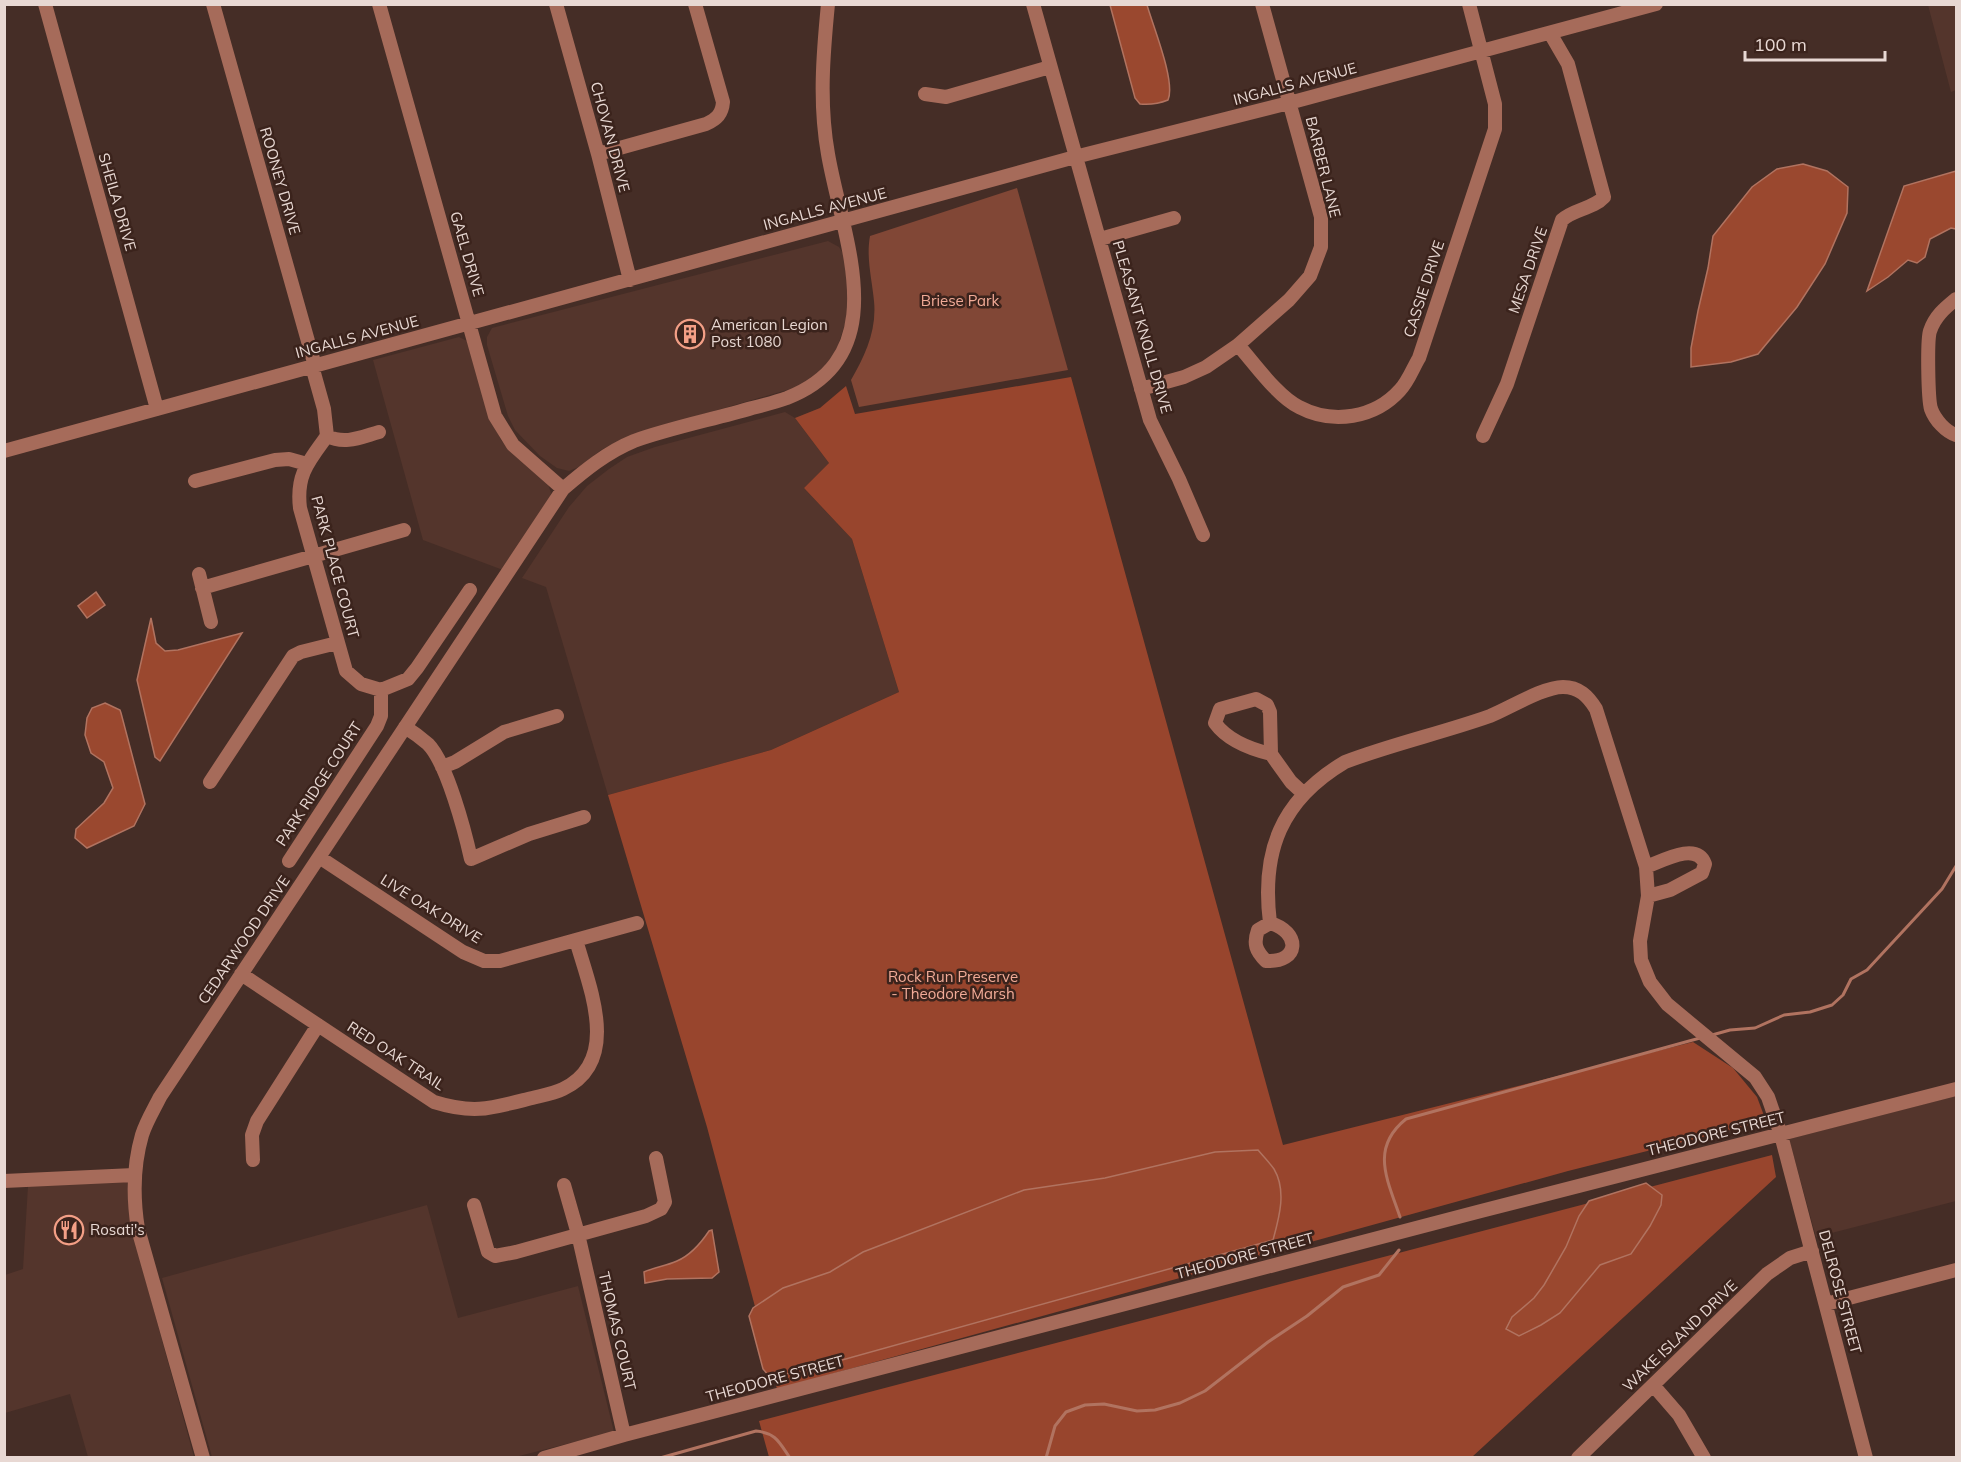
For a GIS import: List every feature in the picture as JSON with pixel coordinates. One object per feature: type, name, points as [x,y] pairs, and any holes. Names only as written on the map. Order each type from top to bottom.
[{"type":"street","name":"SHEILA DRIVE","points":[[45,4],[158,409]]},
{"type":"street","name":"ROONEY DRIVE","points":[[213,4],[314,366]]},
{"type":"street","name":"GAEL DRIVE","points":[[380,4],[495,416],[513,445],[563,489]]},
{"type":"street","name":"CHOVAN DRIVE","points":[[556,4],[630,280]]},
{"type":"street","points":[[598,154],[706,124],[720,115],[723,102],[695,4]]},
{"type":"street","name":"CEDARWOOD DRIVE","points":[[203,1458],[138,1229],[134,1175],[142,1135],[160,1097],[563,489],[592,464],[633,442],[787,398],[812,386],[833,366],[849,340],[855,310],[855,280],[828,154],[821,103],[828,4]]},
{"type":"street","name":"PLEASANT KNOLL DRIVE","points":[[1033,4],[1150,420],[1179,478],[1203,535]]},
{"type":"street","name":"BARBER LANE","points":[[1141,389],[1184,377],[1206,368],[1239,345],[1289,300],[1310,276],[1321,248],[1321,217],[1262,4]]},
{"type":"street","name":"CASSIE DRIVE","points":[[1239,345],[1280,392],[1298,407],[1317,414],[1337,418],[1356,416],[1378,409],[1401,390],[1419,358],[1495,129],[1495,104],[1469,4]]},
{"type":"street","name":"INGALLS AVENUE","points":[[4,451],[1075,157],[1289,103],[1656,4]]},
{"type":"street","name":"MESA DRIVE","points":[[1483,436],[1507,384],[1562,220],[1570,213],[1598,203],[1604,196],[1568,64],[1550,33]]},
{"type":"street","points":[[925,94],[946,97],[1050,67]]},
{"type":"street","points":[[1100,238],[1174,218]]},
{"type":"street","points":[[1956,299],[1942,310],[1929,332],[1932,410],[1942,426],[1956,435]]},
{"type":"street","points":[[314,366],[324,409],[327,436],[336,441],[347,441],[379,432]]},
{"type":"street","name":"PARK PLACE COURT","points":[[327,436],[307,464],[301,477],[298,492],[300,508],[346,671],[361,684],[381,690]]},
{"type":"street","points":[[195,481],[275,460],[289,459],[307,464]]},
{"type":"street","points":[[211,622],[200,581],[313,556],[405,530]]},
{"type":"street","points":[[381,690],[408,679],[470,590]]},
{"type":"street","points":[[210,783],[293,656],[337,643]]},
{"type":"street","name":"DELROSE STREET","points":[[1270,923],[1268,875],[1273,844],[1286,818],[1304,794],[1324,775],[1345,762],[1490,716],[1551,689],[1563,687],[1579,690],[1589,697],[1596,709],[1646,867],[1648,896],[1640,941],[1641,960],[1650,982],[1667,1004],[1755,1077],[1768,1097],[1781,1135],[1866,1458]]},
{"type":"street","name":"PARK RIDGE COURT","points":[[288,861],[377,726],[381,716],[381,690]]},
{"type":"street","points":[[1270,754],[1250,749],[1222,731],[1215,723],[1220,709],[1256,699],[1266,705],[1270,712],[1270,754],[1291,782],[1304,794]]},
{"type":"street","points":[[442,767],[504,732],[557,716]]},
{"type":"street","points":[[405,727],[429,744],[436,755],[463,819],[471,859],[530,834],[584,818]]},
{"type":"street","points":[[1646,867],[1690,851],[1700,855],[1705,864],[1702,873],[1670,890],[1648,896]]},
{"type":"street","name":"LIVE OAK DRIVE","points":[[319,857],[464,952],[484,961],[500,961],[637,923]]},
{"type":"street","name":"RED OAK TRAIL","points":[[241,974],[434,1102],[468,1110],[488,1109],[563,1089],[586,1070],[598,1039],[598,1021],[576,940]]},
{"type":"street","points":[[253,1160],[252,1135],[258,1121],[318,1025]]},
{"type":"street","name":"THEODORE STREET","points":[[544,1458],[624,1435],[1427,1225],[1956,1089]]},
{"type":"street","points":[[474,1204],[488,1252],[495,1256],[646,1216],[661,1209],[665,1202],[656,1158]]},
{"type":"street","points":[[4,1181],[134,1175]]},
{"type":"street","name":"THOMAS COURT","points":[[564,1185],[578,1234],[624,1435]]},
{"type":"street","name":"WAKE ISLAND DRIVE","points":[[1578,1458],[1767,1274],[1790,1258],[1812,1251]]},
{"type":"street","points":[[1826,1304],[1956,1272]]},
{"type":"street","points":[[1653,1385],[1679,1415],[1704,1458]]},
{"type":"shaded area","points":[[1110,5],[1147,5],[1169,81],[1168,100],[1154,104],[1140,104],[1135,98]]},
{"type":"shaded area","points":[[1928,5],[1956,5],[1956,90],[1951,92]]},
{"type":"shaded area","points":[[1803,164],[1827,171],[1848,187],[1847,213],[1825,264],[1797,307],[1758,354],[1731,362],[1691,367],[1691,348],[1713,236],[1752,187],[1777,169]]},
{"type":"shaded area","points":[[1956,171],[1956,229],[1951,228],[1930,239],[1925,257],[1917,263],[1908,260],[1867,291],[1904,186]]},
{"type":"shaded area","points":[[828,241],[839,247],[844,255],[851,305],[835,355],[816,374],[797,387],[628,436],[601,450],[581,466],[569,471],[557,468],[540,456],[515,430],[508,416],[487,345],[487,337],[492,328]]},
{"type":"shaded area","points":[[459,337],[467,341],[501,440],[515,456],[547,481],[551,493],[549,501],[503,570],[423,540],[373,360]]},
{"type":"shaded area","points":[[785,412],[795,418],[829,463],[804,488],[852,539],[899,692],[771,750],[608,795],[546,587],[522,578],[569,507],[587,486],[627,457],[655,447]]},
{"type":"shaded area","points":[[96,592],[105,605],[87,618],[78,606]]},
{"type":"shaded area","points":[[151,618],[156,643],[165,651],[178,650],[242,633],[160,761],[155,757],[137,680]]},
{"type":"shaded area","points":[[105,703],[120,710],[145,804],[134,826],[87,848],[75,838],[76,829],[104,803],[113,788],[104,762],[91,753],[85,735],[87,718],[92,708]]},
{"type":"shaded area","points":[[1956,1096],[1956,1201],[1816,1237],[1789,1139]]},
{"type":"shaded area","points":[[1258,1150],[1274,1169],[1280,1186],[1281,1205],[1273,1240],[799,1372],[769,1376],[763,1369],[749,1316],[753,1308],[783,1288],[830,1272],[863,1252],[1024,1190],[1105,1178],[1215,1152]]},
{"type":"shaded area","points":[[130,1181],[136,1245],[194,1457],[88,1457],[70,1394],[5,1413],[5,1275],[23,1269],[28,1186]]},
{"type":"shaded area","points":[[1646,1183],[1662,1195],[1661,1205],[1631,1254],[1600,1265],[1560,1313],[1541,1325],[1519,1336],[1506,1329],[1512,1317],[1534,1298],[1544,1285],[1589,1201]]},
{"type":"shaded area","points":[[427,1205],[458,1318],[578,1286],[614,1432],[515,1457],[212,1457],[162,1278]]},
{"type":"shaded area","points":[[712,1230],[719,1272],[712,1278],[667,1279],[645,1283],[644,1272],[673,1263],[687,1255]]},
{"type":"green space","name":"Briese Park","points":[[1017,188],[1068,370],[859,407],[851,380],[865,352],[874,322],[869,260],[870,236]]},
{"type":"green space","name":"Rock Run Preserve - Theodore Marsh","points":[[1071,377],[1283,1145],[1693,1042],[1733,1068],[1757,1097],[1766,1121],[1568,1171],[777,1389],[707,1127],[608,795],[771,750],[899,692],[852,539],[804,488],[829,463],[795,418],[820,408],[846,386],[855,414]]},
{"type":"green space","points":[[1772,1155],[1776,1177],[1472,1457],[769,1457],[759,1421]]},
{"type":"waterway","points":[[1712,1035],[1730,1030],[1755,1028],[1784,1015],[1810,1012],[1832,1005],[1843,995],[1851,979],[1867,970],[1942,889],[1956,866]]},
{"type":"waterway","points":[[1400,1217],[1390,1190],[1385,1153],[1388,1141],[1406,1119],[1700,1038]]},
{"type":"waterway","points":[[1046,1458],[1055,1426],[1066,1412],[1085,1405],[1104,1404],[1137,1411],[1155,1410],[1180,1403],[1205,1391],[1343,1287],[1379,1275],[1399,1250]]},
{"type":"waterway","points":[[660,1458],[756,1431],[773,1436],[790,1458]]},
{"type":"place","name":"American Legion Post 1080","points":[[690,334]]},
{"type":"place","name":"Rosati's","points":[[69,1230]]}]
